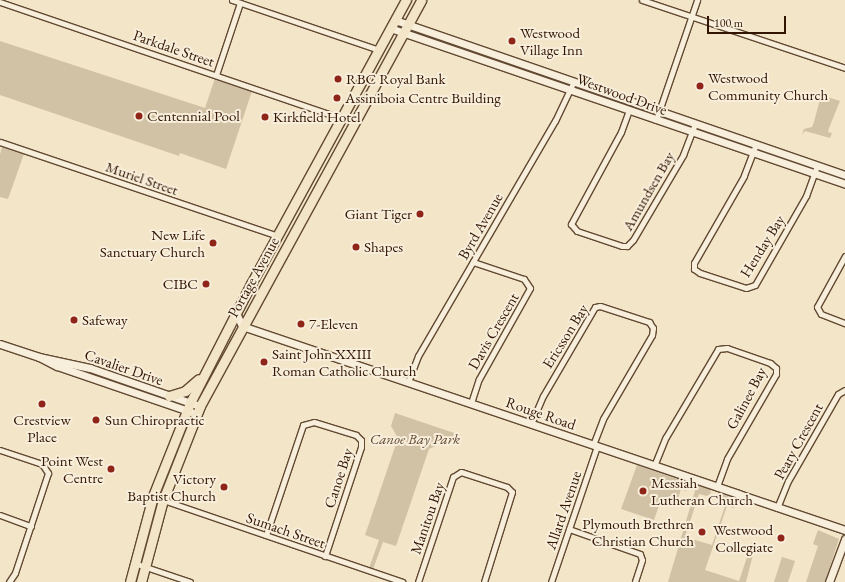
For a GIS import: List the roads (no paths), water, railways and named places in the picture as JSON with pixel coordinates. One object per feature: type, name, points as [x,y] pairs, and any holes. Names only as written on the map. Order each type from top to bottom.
[{"type":"highway","name":"Portage Avenue","points":[[130,582],[153,496],[188,406],[277,236],[406,0]]},
{"type":"highway","name":"Portage Avenue","points":[[141,582],[144,566],[163,500],[198,410],[242,326],[421,0]]},
{"type":"highway","points":[[234,317],[235,339]]},
{"type":"highway","points":[[169,396],[179,394],[191,388],[204,374]]},
{"type":"street","points":[[232,0],[379,50]]},
{"type":"street","points":[[642,0],[845,68]]},
{"type":"street","points":[[656,120],[697,0]]},
{"type":"street","name":"Parkdale Street","points":[[0,2],[341,118]]},
{"type":"street","points":[[216,75],[240,3]]},
{"type":"street","name":"Westwood Drive","points":[[393,24],[656,120],[845,184]]},
{"type":"street","name":"Westwood Drive","points":[[405,29],[574,81],[845,175]]},
{"type":"street","name":"Byrd Avenue","points":[[408,382],[418,356],[555,121],[574,81]]},
{"type":"street","name":"Amundsen Bay","points":[[629,110],[622,132],[571,219],[571,226],[577,231],[622,246],[630,244],[683,155],[695,123]]},
{"type":"street","name":"Muriel Street","points":[[0,142],[277,236]]},
{"type":"street","name":"Henday Bay","points":[[756,144],[744,176],[694,263],[694,269],[700,273],[746,288],[753,286],[806,196],[817,165]]},
{"type":"street","points":[[845,256],[817,307],[821,314],[845,323]]},
{"type":"street","name":"Davis Crescent","points":[[470,403],[479,379],[530,288],[524,279],[473,262]]},
{"type":"street","name":"Ericsson Bay","points":[[532,424],[543,396],[595,308],[600,306],[649,322],[653,328],[652,335],[603,420],[595,446]]},
{"type":"street","points":[[234,317],[242,326]]},
{"type":"street","name":"Rouge Road","points":[[242,326],[845,530]]},
{"type":"street","name":"Cavalier Drive","points":[[0,344],[39,356],[90,368],[169,396],[188,406]]},
{"type":"street","name":"Galinee Bay","points":[[654,466],[666,437],[718,349],[727,348],[770,363],[776,368],[776,374],[725,463],[717,487]]},
{"type":"street","name":"Cavalier Drive","points":[[39,356],[57,366],[198,410]]},
{"type":"street","name":"Peary Crescent","points":[[778,508],[792,474],[838,394],[845,390]]},
{"type":"street","name":"Canoe Bay","points":[[266,535],[303,425],[314,422],[356,435],[361,440],[361,447],[325,556]]},
{"type":"street","name":"Allard Avenue","points":[[551,582],[595,446]]},
{"type":"street","points":[[0,450],[38,463],[47,469],[48,477],[15,573],[8,582]]},
{"type":"street","name":"Manitou Bay","points":[[418,582],[452,480],[456,473],[461,472],[507,487],[512,492],[484,582]]},
{"type":"street","name":"Sumach Street","points":[[163,500],[402,582]]},
{"type":"street","points":[[0,515],[31,526]]},
{"type":"street","points":[[569,529],[640,554],[642,560],[635,582]]},
{"type":"street","points":[[829,582],[845,539]]},
{"type":"street","points":[[134,563],[190,582]]},
{"type":"place","name":"Westwood Village Inn","points":[[512,41]]},
{"type":"place","name":"RBC Royal Bank","points":[[338,79]]},
{"type":"place","name":"Westwood Community Church","points":[[700,86]]},
{"type":"place","name":"Assiniboia Centre Building","points":[[337,98]]},
{"type":"place","name":"Centennial Pool","points":[[139,116]]},
{"type":"place","name":"Kirkfield Hotel","points":[[265,117]]},
{"type":"place","name":"Giant Tiger","points":[[420,214]]},
{"type":"place","name":"New Life Sanctuary Church","points":[[213,243]]},
{"type":"place","name":"Shapes","points":[[356,247]]},
{"type":"place","name":"CIBC","points":[[206,284]]},
{"type":"place","name":"Safeway","points":[[74,320]]},
{"type":"place","name":"7-Eleven","points":[[301,324]]},
{"type":"place","name":"Saint John XXIII Roman Catholic Church","points":[[264,362]]},
{"type":"place","name":"Crestview Place","points":[[42,404]]},
{"type":"place","name":"Sun Chiropractic","points":[[96,420]]},
{"type":"place","name":"Point West Centre","points":[[111,469]]},
{"type":"place","name":"Victory Baptist Church","points":[[224,487]]},
{"type":"place","name":"Messiah Lutheran Church","points":[[643,491]]},
{"type":"place","name":"Plymouth Brethren Christian Church","points":[[702,532]]},
{"type":"place","name":"Westwood Collegiate","points":[[781,538]]},
{"type":"park label","name":"Canoe Bay Park","points":[[415,439]]}]
